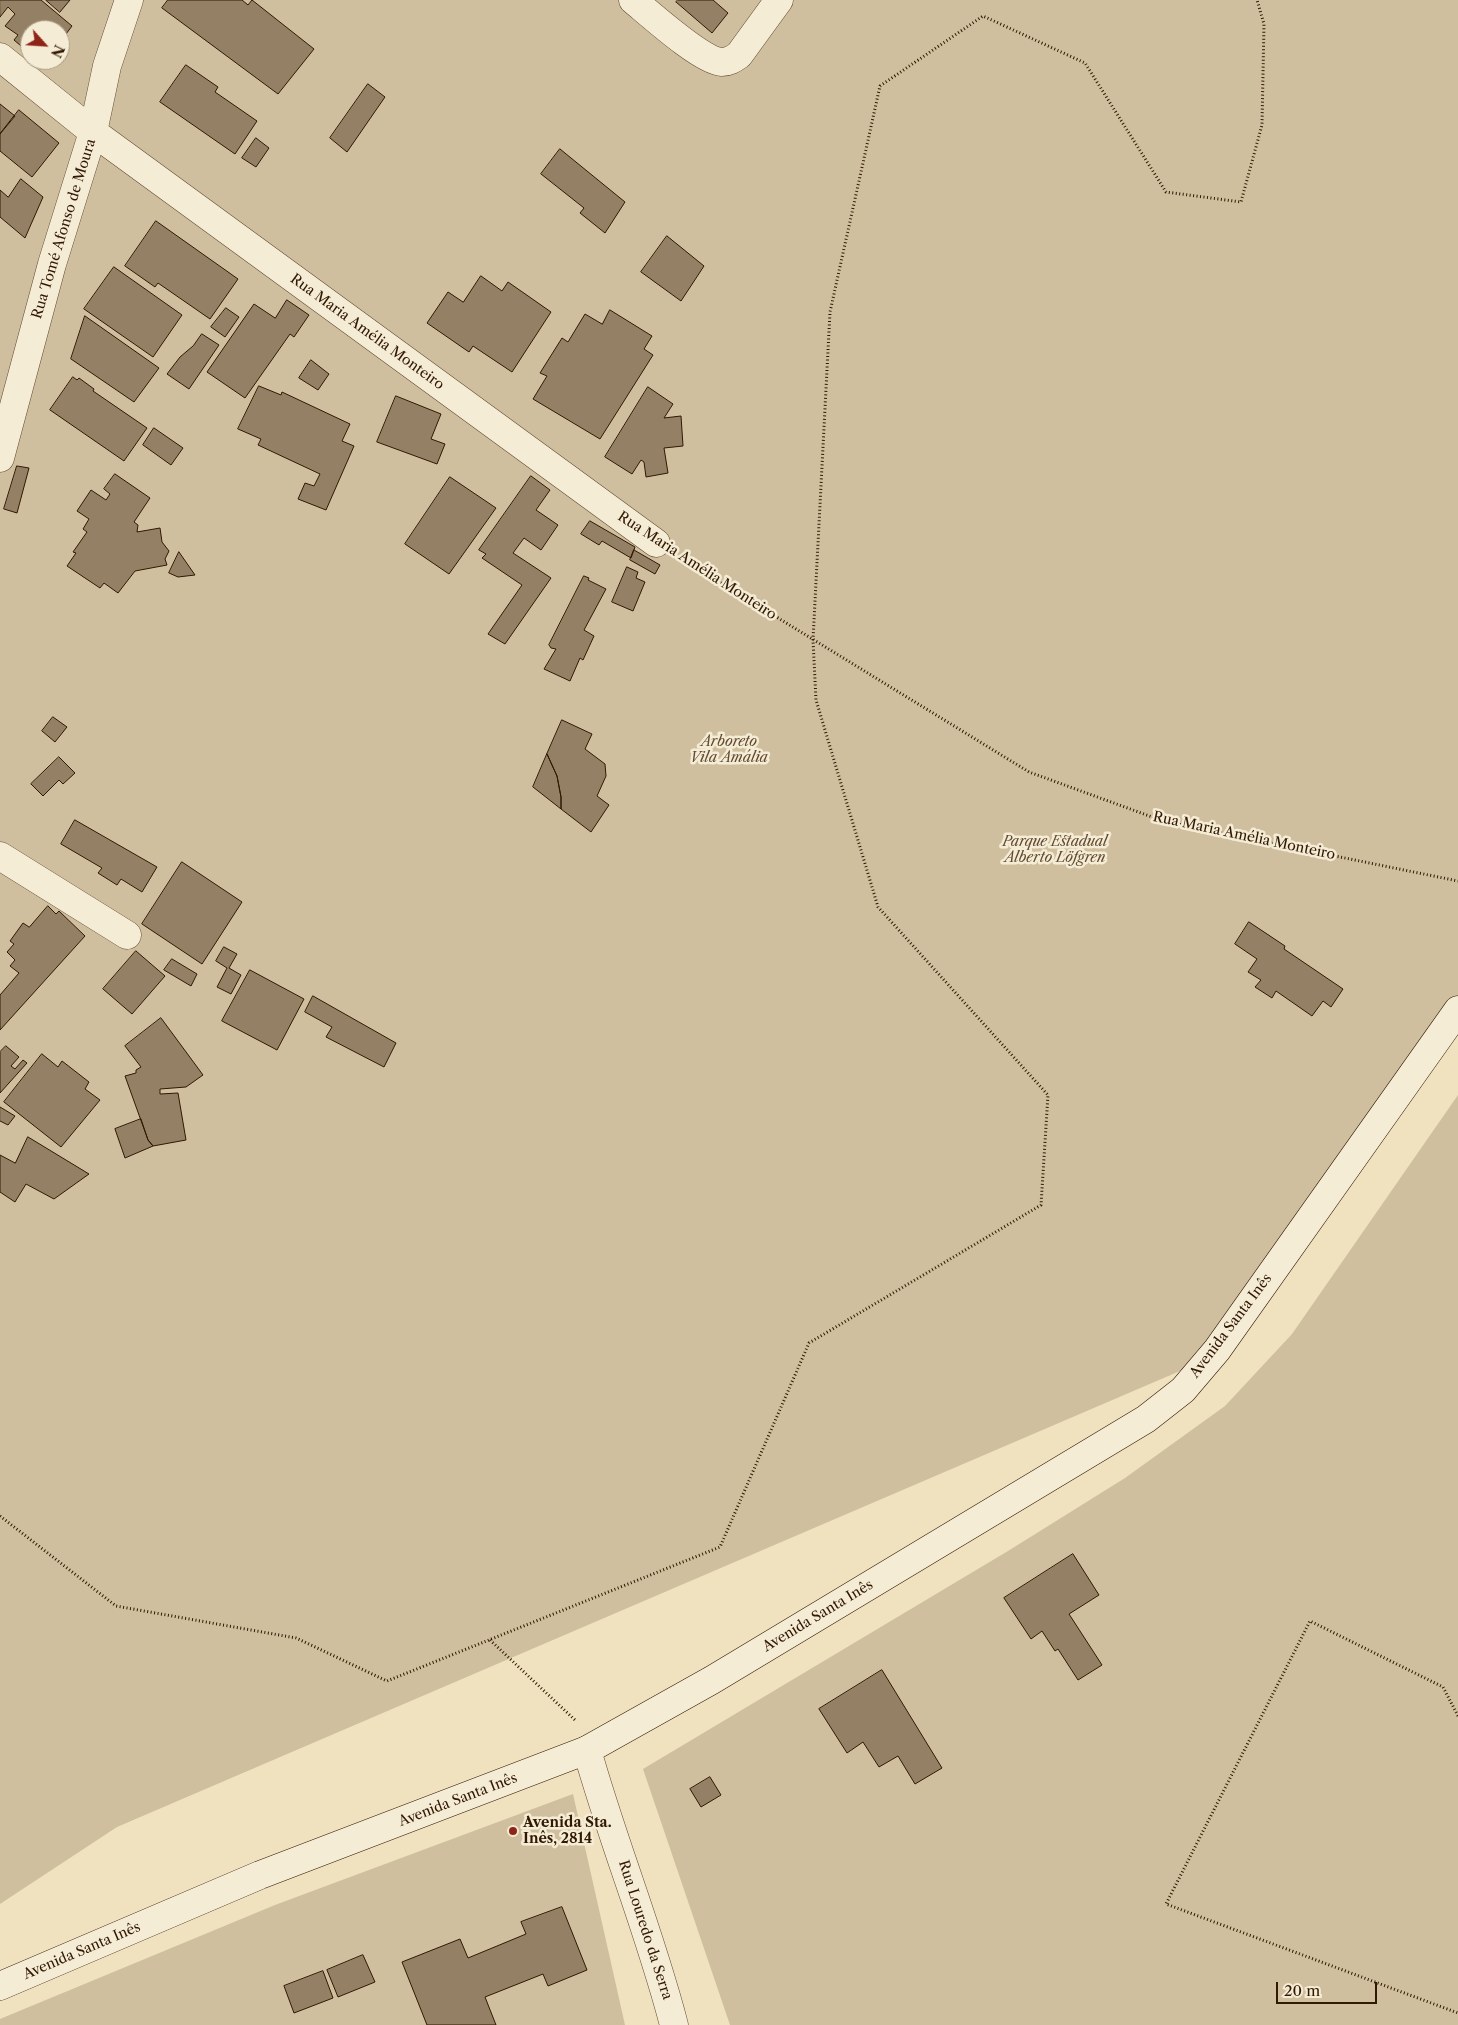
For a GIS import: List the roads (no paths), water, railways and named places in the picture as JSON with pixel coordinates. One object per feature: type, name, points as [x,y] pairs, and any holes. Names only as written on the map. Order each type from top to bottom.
[{"type":"street","name":"Rua Tomé Afonso de Moura","points":[[0,458],[55,255],[93,132],[107,66],[129,0]]},
{"type":"street","points":[[633,0],[702,54],[721,62],[730,61],[739,55],[779,0]]},
{"type":"street","name":"Rua Maria Amélia Monteiro","points":[[0,57],[93,132],[656,543]]},
{"type":"street","points":[[0,856],[127,935]]},
{"type":"street","name":"Avenida Santa Inês","points":[[0,1986],[260,1876],[593,1746],[712,1680],[1138,1424],[1183,1390],[1217,1350],[1458,1010]]},
{"type":"street","name":"Rua Louredo da Serra","points":[[593,1746],[600,1796],[660,1968],[674,2025]]},
{"type":"place","name":"Avenida Sta. Inês, 2814","points":[[513,1831]]},
{"type":"park label","name":"Arboreto Vila Amália","points":[[729,750]]},
{"type":"park label","name":"Parque Estadual Alberto Löfgren","points":[[1055,850]]}]
